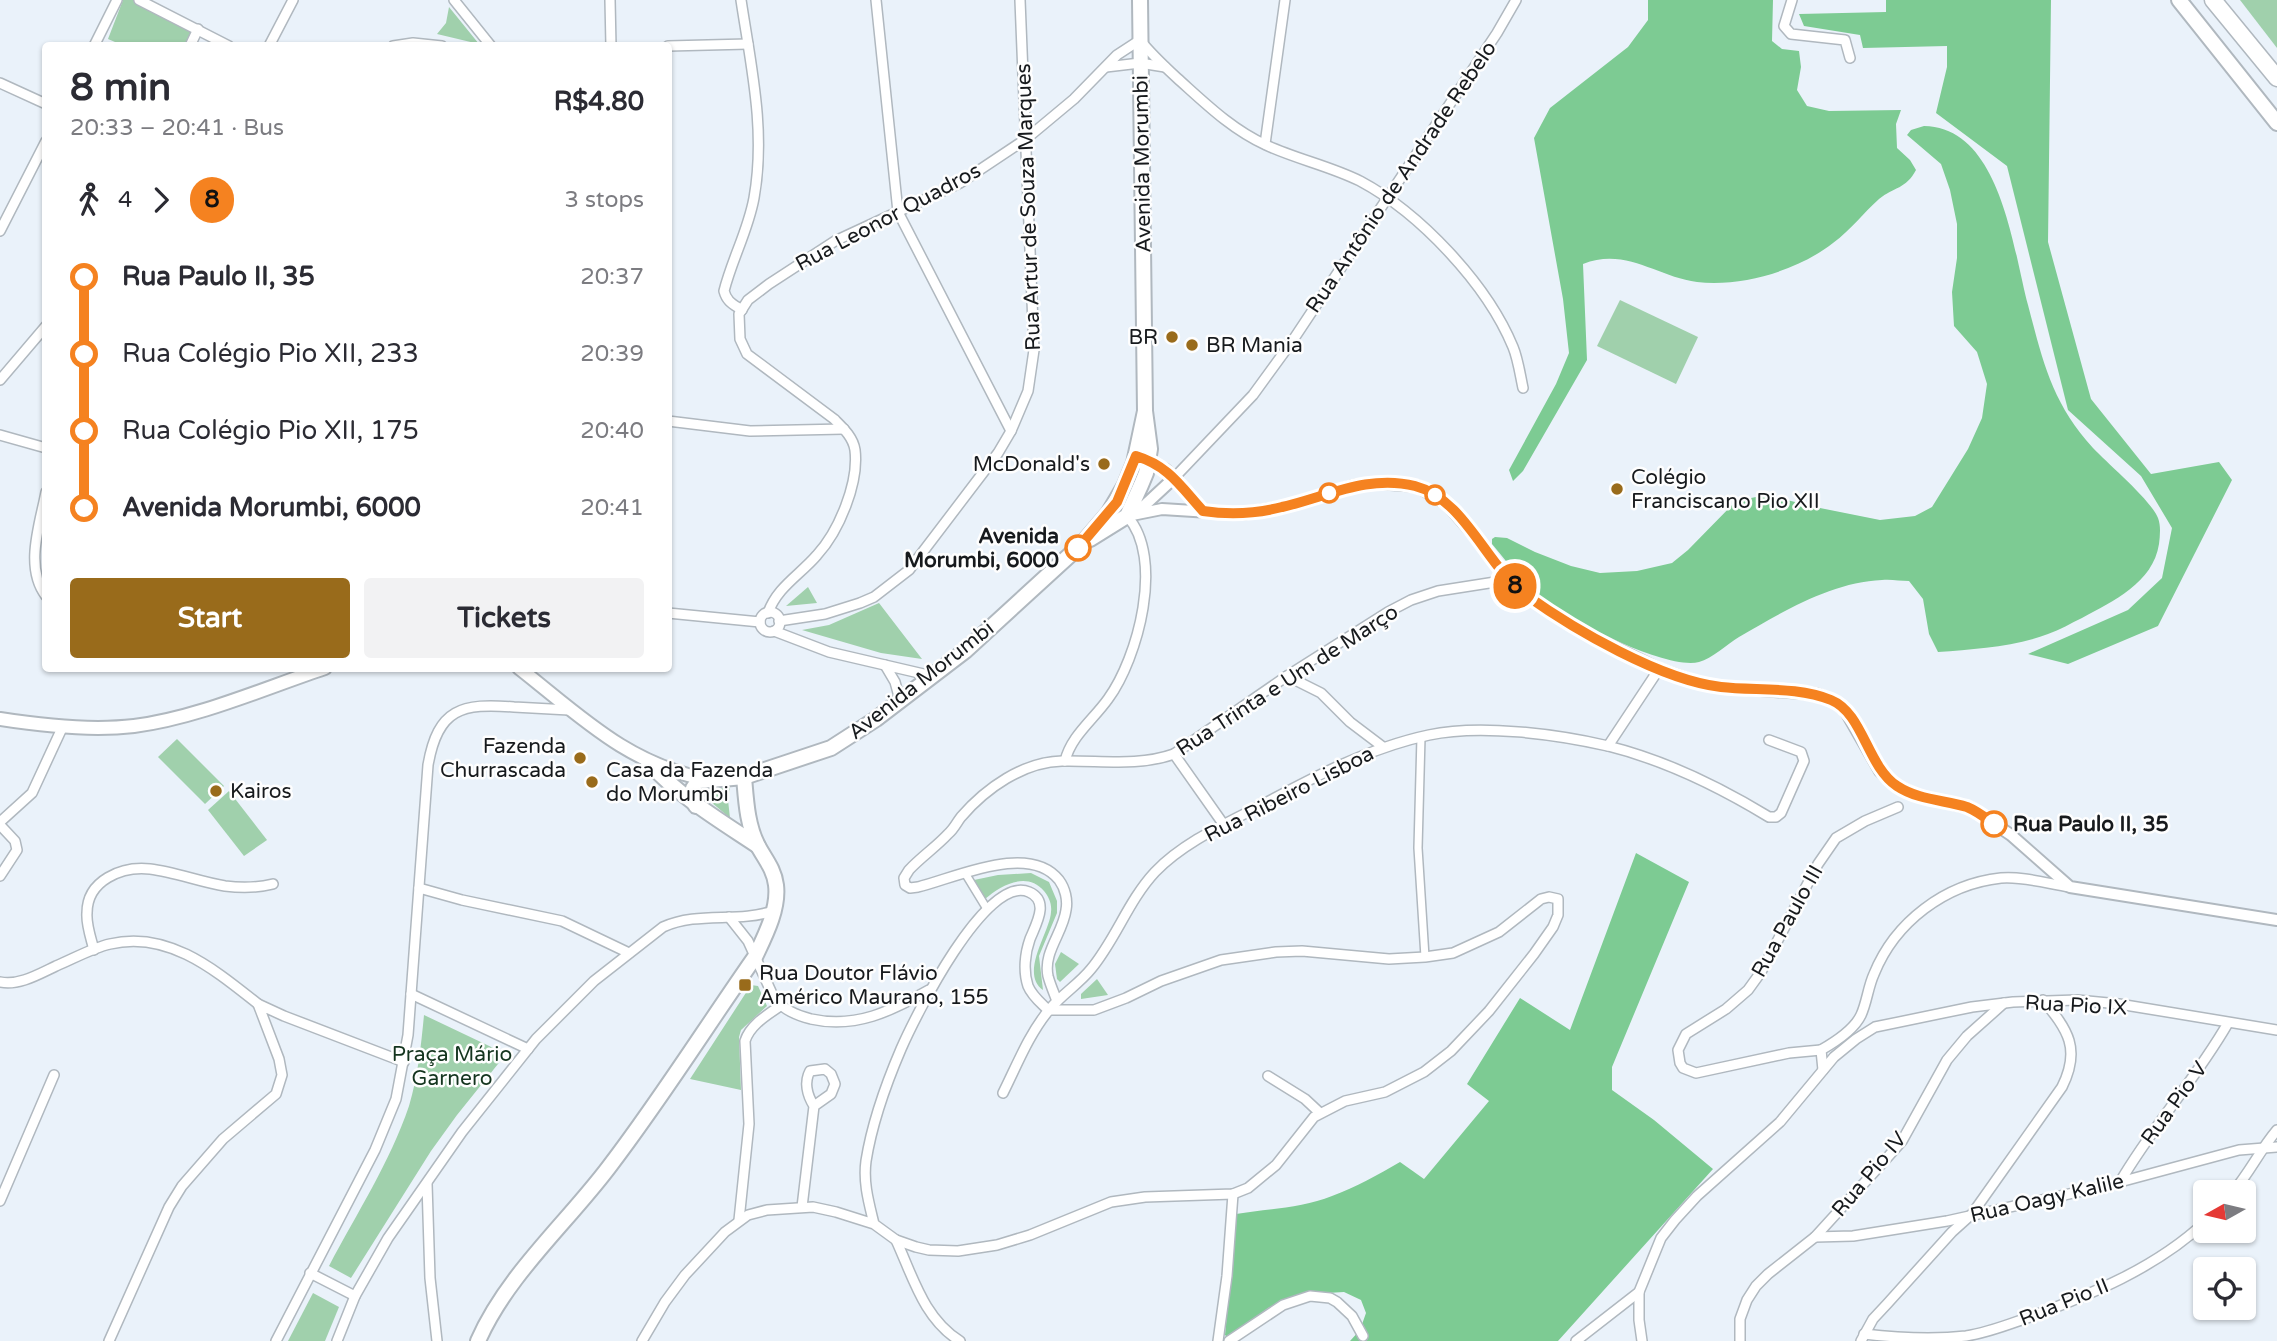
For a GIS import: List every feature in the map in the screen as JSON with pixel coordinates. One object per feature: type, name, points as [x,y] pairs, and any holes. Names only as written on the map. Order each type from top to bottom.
[{"type":"highway","points":[[2213,0],[2277,78]]},
{"type":"main road","name":"Avenida Morumbi","points":[[524,672],[569,710],[648,762],[678,774],[705,779],[744,777],[831,748],[876,719],[965,651],[1083,543],[1117,502],[1140,460],[1145,411],[1140,0]]},
{"type":"main road","points":[[2179,0],[2277,123]]},
{"type":"main road","points":[[1127,516],[1123,501],[1140,460]]},
{"type":"main road","name":"Avenida Morumbi","points":[[1083,543],[1127,516]]},
{"type":"main road","points":[[0,719],[104,728],[160,721],[313,672]]},
{"type":"main road","points":[[648,762],[665,781],[696,806],[758,846]]},
{"type":"main road","points":[[478,1341],[491,1315],[515,1281],[608,1170],[673,1080],[755,957],[773,911],[776,886],[750,821],[744,777]]},
{"type":"main road","points":[[696,806],[691,797],[692,790],[694,785],[705,779]]},
{"type":"main road","points":[[734,830],[743,828],[750,821]]},
{"type":"street","points":[[96,42],[117,0]]},
{"type":"street","points":[[139,0],[222,42]]},
{"type":"street","points":[[271,42],[293,0]]},
{"type":"street","points":[[454,0],[483,41]]},
{"type":"street","points":[[610,0],[611,42]]},
{"type":"street","points":[[741,0],[758,109],[759,152],[754,197],[747,227],[724,291],[726,298],[742,310],[740,340],[747,355],[844,429],[855,450],[851,486],[842,515],[826,544],[780,591],[760,622],[763,630],[774,631],[829,652],[932,676]]},
{"type":"street","points":[[876,0],[898,212],[1011,431]]},
{"type":"street","name":"Rua Artur de Souza Marques","points":[[779,621],[825,614],[860,603],[874,597],[909,570],[998,453],[1011,431],[1028,391],[1034,351],[1020,0]]},
{"type":"street","points":[[1265,144],[1285,0]]},
{"type":"street","name":"Rua Antônio de Andrade Rebelo","points":[[1174,478],[1253,395],[1293,340],[1497,33],[1516,0]]},
{"type":"street","points":[[1792,0],[1784,26],[1787,31],[1791,34],[1845,40],[1850,58]]},
{"type":"street","points":[[192,42],[198,29]]},
{"type":"street","points":[[1140,40],[1165,67],[1230,124],[1265,144],[1357,180],[1387,197],[1425,228],[1473,281],[1503,327],[1513,347],[1522,388]]},
{"type":"street","name":"Rua Leonor Quadros","points":[[742,310],[748,300],[788,270],[835,241],[960,183],[1026,139],[1074,99],[1122,51],[1140,40]]},
{"type":"street","points":[[672,46],[748,44]]},
{"type":"street","points":[[1105,67],[1140,63],[1165,67]]},
{"type":"street","points":[[0,82],[42,102]]},
{"type":"street","points":[[0,231],[42,149]]},
{"type":"street","points":[[0,380],[42,331]]},
{"type":"street","points":[[672,421],[750,431],[844,429]]},
{"type":"street","points":[[0,435],[42,447]]},
{"type":"street","points":[[1140,460],[1166,470],[1203,511]]},
{"type":"street","points":[[1127,516],[1146,504],[1174,478]]},
{"type":"street","points":[[1127,516],[1162,509],[1241,514],[1262,511],[1353,486],[1377,483],[1417,486],[1447,503],[1508,580],[1583,632],[1659,670],[1696,682],[1720,687],[1816,694],[1835,701],[1845,710],[1880,771],[1897,786],[1918,796],[1971,808],[2011,835],[2070,887]]},
{"type":"street","points":[[1065,761],[1070,746],[1108,700],[1125,673],[1141,623],[1145,583],[1141,540],[1139,531],[1127,516]]},
{"type":"street","points":[[42,518],[34,570],[42,590]]},
{"type":"street","name":"Rua Trinta e Um de Março","points":[[1057,1001],[1047,967],[1050,950],[1066,911],[1065,893],[1058,878],[1044,867],[1027,863],[983,867],[918,887],[907,887],[904,881],[909,870],[950,832],[961,816],[1002,782],[1033,766],[1065,761],[1123,763],[1174,754],[1287,676],[1411,600],[1438,591],[1508,580]]},
{"type":"street","points":[[672,613],[760,622]]},
{"type":"street","points":[[768,613],[777,615],[779,627],[774,631]]},
{"type":"street","points":[[885,665],[895,682],[900,700]]},
{"type":"street","points":[[1608,746],[1659,670]]},
{"type":"street","points":[[1287,676],[1321,693],[1350,722],[1384,747]]},
{"type":"street","points":[[276,1341],[388,1123],[404,1062],[428,765],[432,745],[447,720],[462,710],[482,705],[569,710]]},
{"type":"street","points":[[0,876],[18,850],[15,841],[0,823],[32,793],[62,726]]},
{"type":"street","name":"Rua Ribeiro Lisboa","points":[[1003,1093],[1030,1038],[1048,1010],[1090,971],[1135,897],[1155,872],[1180,851],[1224,825],[1340,765],[1384,747],[1421,737],[1467,730],[1536,735],[1608,746],[1661,762],[1706,782],[1769,817],[1776,817],[1781,813],[1804,761],[1801,752],[1769,740]]},
{"type":"street","points":[[1421,737],[1418,848],[1425,957]]},
{"type":"street","points":[[1174,754],[1224,825]]},
{"type":"street","name":"Rua Paulo III","points":[[1821,1050],[1789,1052],[1696,1073],[1683,1068],[1679,1063],[1678,1050],[1686,1034],[1726,1009],[1755,981],[1818,864],[1836,838],[1865,821],[1898,807]]},
{"type":"street","points":[[94,950],[86,914],[87,906],[94,888],[119,872],[138,868],[152,869],[241,887],[273,884]]},
{"type":"street","points":[[965,873],[987,909]]},
{"type":"street","points":[[1823,1070],[1821,1050],[1860,1017],[1874,973],[1892,941],[1922,910],[1954,891],[1980,882],[2003,878],[2277,920]]},
{"type":"street","points":[[419,888],[562,921],[629,953]]},
{"type":"street","points":[[642,1341],[685,1275],[739,1220],[767,1210],[802,1207],[836,1212],[874,1224],[896,1240],[929,1250],[973,1250],[1030,1235],[1111,1202],[1145,1197],[1233,1194],[1248,1188],[1276,1166],[1314,1117],[1345,1101],[1385,1092],[1424,1072],[1451,1051],[1489,1011],[1534,954],[1553,927],[1558,915],[1558,900],[1549,897],[1541,900],[1505,928],[1453,953],[1389,959],[1302,951],[1249,956],[1202,965],[1094,1010],[1048,1010],[1030,989],[1026,973],[1027,951],[1040,915],[1040,902],[1036,895],[1021,890],[1009,892],[987,909],[931,989],[890,1077],[866,1159],[865,1181],[874,1224]]},
{"type":"street","points":[[337,1341],[355,1296],[388,1238],[462,1132],[528,1049],[594,981],[663,927],[673,923],[697,918],[753,916],[773,911]]},
{"type":"street","points":[[729,917],[744,934],[780,1006],[794,1014],[845,1023],[894,1009],[931,989]]},
{"type":"street","points":[[0,982],[21,981],[109,944],[133,941],[162,943],[220,974],[258,1004],[404,1062]]},
{"type":"street","points":[[411,994],[528,1049]]},
{"type":"street","points":[[1863,1338],[1873,1319],[1952,1232],[1972,1214],[2062,1087],[2071,1066],[2071,1045],[2059,1019],[2043,1000]]},
{"type":"street","name":"Rua Pio IX","points":[[1639,1292],[1661,1238],[1675,1220],[1780,1122],[1823,1070],[1856,1039],[1875,1027],[1947,1011],[2004,1003],[2077,1000],[2119,1004],[2277,1030]]},
{"type":"street","name":"Rua Pio IV","points":[[1740,1341],[1741,1319],[1747,1300],[1756,1286],[1815,1237],[1902,1141],[1938,1074],[1966,1036],[2004,1003]]},
{"type":"street","points":[[109,1341],[169,1207],[182,1186],[223,1139],[276,1094],[282,1075],[279,1059],[258,1004]]},
{"type":"street","points":[[739,1220],[749,1124],[745,1041],[747,1034],[755,1026],[780,1006]]},
{"type":"street","points":[[1860,1017],[1867,1025],[1875,1027]]},
{"type":"street","name":"Rua Pio V","points":[[2120,1182],[2213,1051],[2228,1023]]},
{"type":"street","points":[[0,1202],[54,1075]]},
{"type":"street","points":[[1268,1076],[1305,1099],[1320,1113]]},
{"type":"street","points":[[802,1207],[814,1106]]},
{"type":"street","points":[[2242,1180],[2262,1147],[2277,1130]]},
{"type":"street","name":"Rua Oagy Kalile","points":[[1815,1237],[1853,1236],[1947,1221],[2120,1182],[2239,1150],[2277,1147]]},
{"type":"street","points":[[426,1183],[430,1278],[437,1341]]},
{"type":"street","points":[[1218,1341],[1227,1276],[1233,1194]]},
{"type":"street","name":"Rua Pio II","points":[[1863,1338],[1911,1339],[1968,1335],[1995,1329],[2064,1304],[2122,1277],[2184,1241],[2193,1233]]},
{"type":"street","points":[[896,1240],[928,1311],[947,1332],[960,1341]]},
{"type":"street","points":[[310,1273],[355,1296]]},
{"type":"street","points":[[1576,1341],[1639,1292]]},
{"type":"street","points":[[1639,1292],[1642,1341]]},
{"type":"street","points":[[1229,1341],[1283,1305],[1310,1296],[1330,1298],[1345,1308],[1364,1339]]},
{"type":"green space","points":[[123,0],[139,0],[198,29],[192,42],[115,42],[108,39]]},
{"type":"green space","points":[[1648,0],[1773,0],[1772,41],[1782,49],[1799,51],[1801,67],[1797,90],[1807,106],[1829,111],[1901,110],[1896,124],[1897,148],[1916,170],[1908,181],[1879,199],[1846,233],[1819,253],[1768,275],[1732,282],[1697,282],[1627,261],[1613,259],[1583,264],[1587,360],[1523,471],[1513,481],[1509,470],[1556,384],[1569,353],[1563,299],[1534,138],[1550,108],[1628,47],[1648,20]]},
{"type":"green space","points":[[1886,0],[2051,0],[2048,242],[2091,399],[2151,474],[2219,462],[2232,480],[2158,626],[2068,664],[2028,654],[2128,610],[2162,578],[2172,528],[2141,476],[2068,410],[2007,166],[1936,113],[1947,67],[1947,46],[1863,48],[1860,35],[1804,26],[1799,14],[1886,12]]},
{"type":"green space","points":[[2240,0],[2277,0],[2277,48]]},
{"type":"green space","points":[[449,7],[477,42],[437,34],[446,23]]},
{"type":"green space","points":[[1924,126],[1950,132],[1971,147],[1987,169],[2009,224],[2039,345],[2058,398],[2093,448],[2138,492],[2158,518],[2159,544],[2149,570],[2118,597],[2052,632],[2008,645],[1938,652],[1929,634],[1923,599],[1909,581],[1863,582],[1826,592],[1772,618],[1709,658],[1685,663],[1623,644],[1581,623],[1543,599],[1513,569],[1492,544],[1492,539],[1507,538],[1571,566],[1600,573],[1637,571],[1672,563],[1736,501],[1756,497],[1783,499],[1880,520],[1915,516],[1932,507],[1968,449],[1982,418],[1987,384],[1977,352],[1954,326],[1952,292],[1957,258],[1957,224],[1950,190],[1941,164],[1907,135],[1911,130]]},
{"type":"green space","points":[[1620,300],[1698,337],[1676,384],[1597,346]]},
{"type":"green space","points":[[808,587],[817,603],[786,606]]},
{"type":"green space","points":[[879,603],[922,659],[881,653],[802,630],[829,625]]},
{"type":"green space","points":[[177,739],[224,786],[205,804],[158,757]]},
{"type":"green space","points":[[730,787],[730,818],[699,792]]},
{"type":"green space","points":[[229,791],[267,840],[244,856],[208,810]]},
{"type":"green space","points":[[1636,853],[1689,882],[1612,1067],[1612,1090],[1654,1120],[1713,1169],[1558,1341],[1350,1341],[1360,1330],[1366,1313],[1361,1300],[1344,1292],[1310,1294],[1268,1308],[1233,1336],[1227,1337],[1225,1335],[1236,1214],[1321,1200],[1358,1185],[1400,1162],[1424,1179],[1489,1101],[1467,1084],[1520,998],[1570,1030]]},
{"type":"green space","points":[[1031,873],[1049,882],[1057,901],[1057,913],[1039,956],[1043,990],[1036,983],[1034,973],[1051,912],[1051,903],[1044,891],[1030,882],[1014,882],[985,899],[974,880]]},
{"type":"green space","points":[[1061,952],[1079,964],[1060,982],[1055,964]]},
{"type":"green space","points":[[1097,979],[1108,995],[1081,999],[1081,994]]},
{"type":"green space","points":[[751,985],[758,986],[767,1006],[741,1030],[741,1090],[690,1079]]},
{"type":"green space","name":"Praça Mário Garnero","points":[[424,1015],[506,1054],[431,1151],[351,1278],[329,1266],[383,1167],[409,1106],[415,1083]]},
{"type":"green space","points":[[313,1293],[339,1307],[325,1341],[288,1341]]},
{"type":"bus line","name":"8","points":[[1078,548],[1117,502],[1136,456],[1166,470],[1203,511],[1210,512],[1241,514],[1262,511],[1353,486],[1399,483],[1417,486],[1447,503],[1508,580],[1523,593],[1583,632],[1659,670],[1696,682],[1720,687],[1816,694],[1835,701],[1845,710],[1864,739],[1880,771],[1897,786],[1918,796],[1971,808],[1994,824]]},
{"type":"place","name":"BR","points":[[1172,337]]},
{"type":"place","name":"BR Mania","points":[[1192,345]]},
{"type":"place","name":"McDonald's","points":[[1104,464]]},
{"type":"place","name":"Colégio Franciscano Pio XII","points":[[1617,489]]},
{"type":"place","name":"Avenida Morumbi, 6000","points":[[1078,548]]},
{"type":"place","name":"Fazenda Churrascada","points":[[580,758]]},
{"type":"place","name":"Casa da Fazenda do Morumbi","points":[[592,782]]},
{"type":"place","name":"Kairos","points":[[216,791]]},
{"type":"place","name":"Rua Paulo II, 35","points":[[1994,824]]},
{"type":"place","name":"Rua Doutor Flávio Américo Maurano, 155","points":[[745,985]]}]
